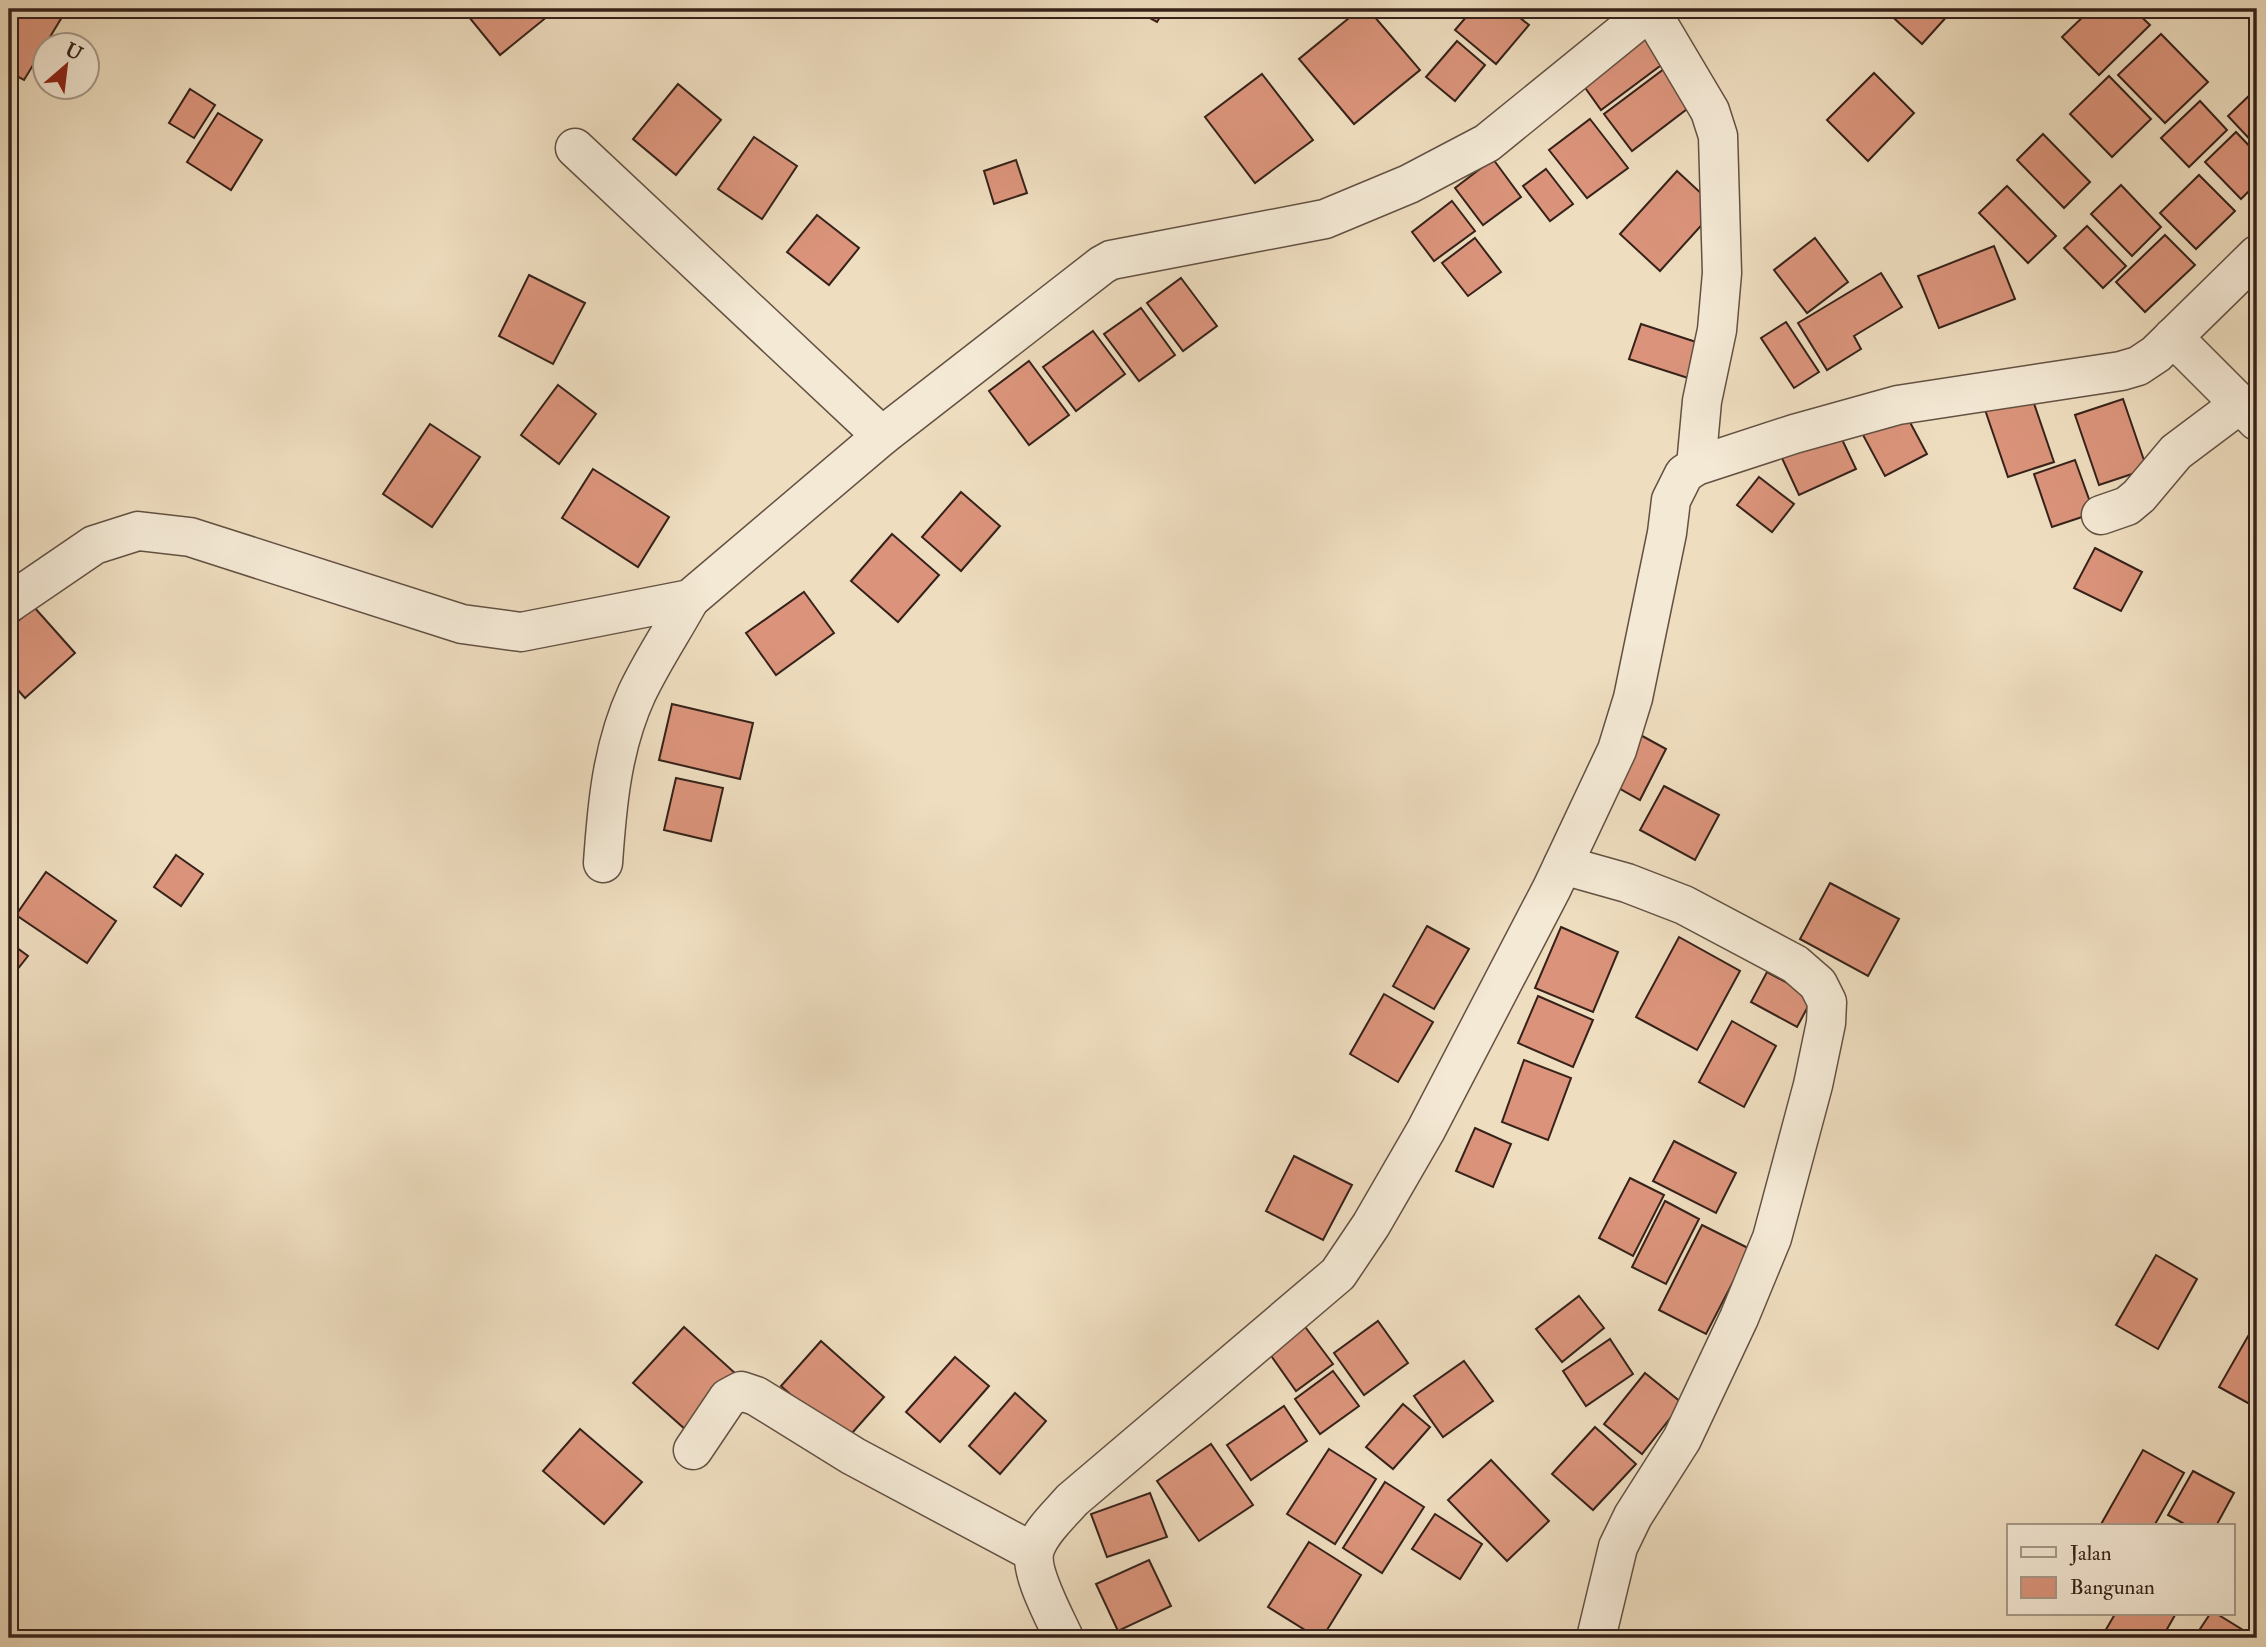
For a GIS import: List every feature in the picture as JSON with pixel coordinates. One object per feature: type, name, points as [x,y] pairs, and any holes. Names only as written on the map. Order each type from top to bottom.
[{"type":"street","points":[[603,863],[609,790],[623,731],[637,693],[690,599],[882,436],[1111,260],[1325,219],[1409,184],[1488,143],[1651,9],[1710,111],[1718,136],[1722,272],[1717,330],[1702,401],[1696,466]]},
{"type":"street","points":[[575,148],[882,436]]},
{"type":"street","points":[[1063,1638],[1040,1587],[1033,1552],[1045,1531],[1072,1500],[1338,1274],[1426,1130],[1563,865],[1617,750],[1633,698],[1667,533],[1671,500],[1684,474],[1696,466],[1794,434],[1898,405],[2121,371],[2138,366],[2156,354],[2257,255]]},
{"type":"street","points":[[2101,515],[2127,506],[2139,496],[2176,452],[2249,413],[2173,338]]},
{"type":"street","points":[[9,603],[94,545],[138,531],[190,537],[462,624],[521,632],[690,599]]},
{"type":"street","points":[[1563,865],[1627,883],[1684,905],[1796,964],[1818,984],[1827,1002],[1826,1023],[1813,1085],[1772,1238],[1740,1318],[1682,1439],[1633,1516],[1618,1547],[1596,1638]]},
{"type":"street","points":[[693,1450],[728,1398],[741,1391],[756,1396],[908,1487],[1033,1552]]},
{"type":"building","points":[[9,9],[48,9],[62,17],[53,32],[32,32],[32,67],[24,80],[9,72]]},
{"type":"building","points":[[541,9],[548,16],[500,55],[464,11]]},
{"type":"building","points":[[1133,9],[1165,9],[1157,22]]},
{"type":"building","points":[[1360,9],[1368,9],[1420,70],[1354,124],[1299,59]]},
{"type":"building","points":[[1473,9],[1509,9],[1529,25],[1496,64],[1455,30]]},
{"type":"building","points":[[1884,9],[1943,9],[1949,14],[1922,44]]},
{"type":"building","points":[[2091,9],[2133,9],[2150,25],[2099,75],[2062,37]]},
{"type":"building","points":[[1647,32],[1668,60],[1601,110],[1581,82]]},
{"type":"building","points":[[2161,34],[2208,82],[2165,123],[2118,75]]},
{"type":"building","points":[[1457,41],[1485,65],[1455,101],[1426,77]]},
{"type":"building","points":[[1664,69],[1691,106],[1632,151],[1604,114]]},
{"type":"building","points":[[1874,73],[1914,113],[1868,161],[1827,120]]},
{"type":"building","points":[[1262,74],[1313,140],[1255,183],[1205,117]]},
{"type":"building","points":[[2109,76],[2151,119],[2112,157],[2070,114]]},
{"type":"building","points":[[678,84],[721,120],[676,175],[633,139]]},
{"type":"building","points":[[190,89],[215,105],[194,138],[169,123]]},
{"type":"building","points":[[2255,90],[2257,92],[2257,147],[2228,116]]},
{"type":"building","points":[[2200,101],[2227,130],[2189,167],[2161,138]]},
{"type":"building","points":[[218,113],[262,140],[231,190],[187,162]]},
{"type":"building","points":[[1590,119],[1628,168],[1587,198],[1549,150]]},
{"type":"building","points":[[2236,132],[2257,154],[2257,183],[2241,199],[2205,162]]},
{"type":"building","points":[[2043,134],[2090,182],[2064,208],[2017,160]]},
{"type":"building","points":[[754,137],[797,166],[762,219],[718,189]]},
{"type":"building","points":[[1493,159],[1521,197],[1483,225],[1455,188]]},
{"type":"building","points":[[1016,160],[1027,193],[994,204],[984,171]]},
{"type":"building","points":[[1546,169],[1573,204],[1550,221],[1523,186]]},
{"type":"building","points":[[1677,171],[1717,208],[1660,271],[1620,234]]},
{"type":"building","points":[[2199,175],[2235,211],[2196,249],[2160,213]]},
{"type":"building","points":[[2121,185],[2161,227],[2132,256],[2091,214]]},
{"type":"building","points":[[2007,186],[2056,236],[2028,263],[1979,213]]},
{"type":"building","points":[[1452,201],[1475,231],[1434,261],[1412,232]]},
{"type":"building","points":[[817,215],[859,248],[829,285],[787,252]]},
{"type":"building","points":[[2087,226],[2126,266],[2103,288],[2064,248]]},
{"type":"building","points":[[2165,235],[2195,265],[2145,312],[2116,282]]},
{"type":"building","points":[[1475,238],[1501,272],[1468,296],[1442,263]]},
{"type":"building","points":[[1815,238],[1848,282],[1807,313],[1774,270]]},
{"type":"building","points":[[1994,246],[2015,299],[1939,328],[1918,276]]},
{"type":"building","points":[[1881,273],[1902,307],[1854,336],[1861,349],[1827,370],[1798,323]]},
{"type":"building","points":[[529,275],[585,303],[553,364],[499,336]]},
{"type":"building","points":[[1181,278],[1217,326],[1183,351],[1147,303]]},
{"type":"building","points":[[1141,308],[1175,355],[1139,381],[1104,334]]},
{"type":"building","points":[[1786,322],[1819,372],[1794,388],[1761,338]]},
{"type":"building","points":[[1641,324],[1699,343],[1688,378],[1629,359]]},
{"type":"building","points":[[1093,331],[1125,374],[1076,411],[1043,367]]},
{"type":"building","points":[[1029,361],[1069,415],[1029,445],[989,391]]},
{"type":"building","points":[[558,385],[596,414],[559,464],[521,435]]},
{"type":"building","points":[[2028,386],[2054,462],[2008,477],[1982,401]]},
{"type":"building","points":[[2123,399],[2147,469],[2099,485],[2075,415]]},
{"type":"building","points":[[1905,413],[1927,454],[1885,476],[1863,435]]},
{"type":"building","points":[[430,424],[480,457],[432,527],[383,494]]},
{"type":"building","points":[[1838,431],[1856,469],[1799,495],[1781,456]]},
{"type":"building","points":[[2075,460],[2094,513],[2052,527],[2034,474]]},
{"type":"building","points":[[593,469],[669,517],[638,567],[562,518]]},
{"type":"building","points":[[1759,477],[1794,504],[1772,532],[1737,505]]},
{"type":"building","points":[[961,492],[1000,526],[961,571],[922,537]]},
{"type":"building","points":[[892,534],[939,575],[898,622],[851,581]]},
{"type":"building","points":[[2095,548],[2142,572],[2121,611],[2074,588]]},
{"type":"building","points":[[804,592],[834,633],[776,675],[746,633]]},
{"type":"building","points":[[34,607],[75,653],[25,698],[9,680],[9,629]]},
{"type":"building","points":[[672,704],[753,723],[740,779],[659,760]]},
{"type":"building","points":[[1635,732],[1666,749],[1640,800],[1608,782]]},
{"type":"building","points":[[676,778],[723,788],[711,841],[664,830]]},
{"type":"building","points":[[1664,786],[1719,815],[1695,860],[1640,830]]},
{"type":"building","points":[[176,855],[203,874],[181,906],[154,887]]},
{"type":"building","points":[[46,872],[116,921],[87,963],[16,915]]},
{"type":"building","points":[[1830,883],[1899,919],[1868,976],[1800,939]]},
{"type":"building","points":[[1427,926],[1469,949],[1434,1009],[1393,986]]},
{"type":"building","points":[[1561,927],[1618,952],[1593,1012],[1535,988]]},
{"type":"building","points":[[1679,937],[1740,971],[1697,1050],[1636,1017]]},
{"type":"building","points":[[9,942],[28,956],[9,980]]},
{"type":"building","points":[[1767,972],[1813,997],[1797,1027],[1751,1002]]},
{"type":"building","points":[[1384,994],[1433,1022],[1398,1082],[1350,1054]]},
{"type":"building","points":[[1538,996],[1593,1020],[1573,1067],[1518,1043]]},
{"type":"building","points":[[1732,1021],[1776,1046],[1744,1107],[1699,1082]]},
{"type":"building","points":[[1524,1060],[1571,1078],[1548,1140],[1502,1122]]},
{"type":"building","points":[[1475,1128],[1511,1144],[1493,1187],[1456,1171]]},
{"type":"building","points":[[1674,1141],[1736,1173],[1716,1213],[1653,1181]]},
{"type":"building","points":[[1294,1156],[1352,1185],[1323,1240],[1266,1211]]},
{"type":"building","points":[[1630,1178],[1664,1195],[1633,1256],[1599,1238]]},
{"type":"building","points":[[1665,1201],[1699,1219],[1666,1284],[1632,1267]]},
{"type":"building","points":[[1702,1225],[1750,1249],[1706,1334],[1659,1310]]},
{"type":"building","points":[[2156,1255],[2197,1279],[2158,1349],[2116,1325]]},
{"type":"building","points":[[1579,1296],[1604,1328],[1562,1362],[1536,1329]]},
{"type":"building","points":[[1378,1321],[1408,1363],[1364,1395],[1334,1353]]},
{"type":"building","points":[[1303,1324],[1333,1364],[1296,1391],[1267,1350]]},
{"type":"building","points":[[2255,1324],[2257,1325],[2257,1408],[2219,1387]]},
{"type":"building","points":[[684,1327],[736,1374],[686,1430],[633,1383]]},
{"type":"building","points":[[1610,1339],[1633,1374],[1586,1406],[1563,1371]]},
{"type":"building","points":[[821,1341],[884,1397],[844,1442],[781,1386]]},
{"type":"building","points":[[955,1357],[989,1386],[940,1442],[906,1412]]},
{"type":"building","points":[[1464,1361],[1493,1401],[1443,1437],[1414,1396]]},
{"type":"building","points":[[1333,1371],[1359,1406],[1320,1434],[1295,1399]]},
{"type":"building","points":[[1645,1373],[1682,1403],[1642,1454],[1604,1424]]},
{"type":"building","points":[[1015,1393],[1046,1421],[1000,1474],[969,1446]]},
{"type":"building","points":[[1403,1404],[1430,1427],[1393,1469],[1366,1447]]},
{"type":"building","points":[[1284,1406],[1307,1441],[1251,1480],[1227,1445]]},
{"type":"building","points":[[1595,1427],[1636,1464],[1593,1510],[1552,1474]]},
{"type":"building","points":[[580,1429],[642,1482],[604,1524],[543,1471]]},
{"type":"building","points":[[1211,1444],[1253,1505],[1199,1541],[1157,1481]]},
{"type":"building","points":[[1329,1449],[1376,1479],[1335,1544],[1287,1514]]},
{"type":"building","points":[[2143,1450],[2184,1473],[2155,1524],[2101,1524]]},
{"type":"building","points":[[1491,1460],[1549,1521],[1507,1561],[1448,1500]]},
{"type":"building","points":[[2193,1471],[2234,1493],[2217,1524],[2184,1524],[2168,1515]]},
{"type":"building","points":[[1385,1482],[1424,1507],[1382,1573],[1343,1548]]},
{"type":"building","points":[[1150,1493],[1167,1537],[1107,1557],[1091,1514]]},
{"type":"building","points":[[1435,1514],[1482,1544],[1460,1579],[1412,1549]]},
{"type":"building","points":[[1309,1542],[1361,1575],[1322,1638],[1268,1607]]},
{"type":"building","points":[[1149,1560],[1171,1606],[1118,1631],[1096,1584]]},
{"type":"building","points":[[2114,1616],[2174,1616],[2162,1638],[2101,1638]]},
{"type":"building","points":[[2209,1616],[2220,1616],[2256,1638],[2194,1638]]}]
